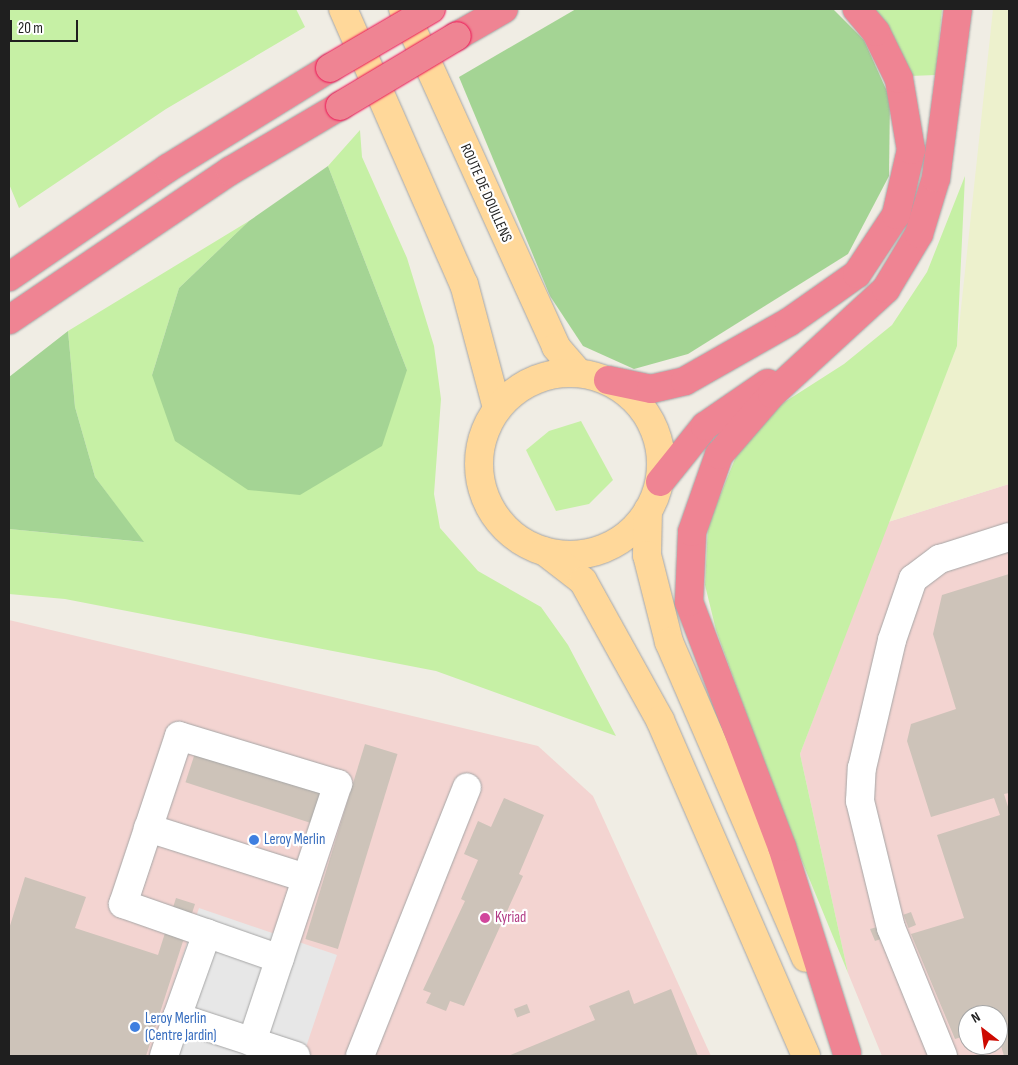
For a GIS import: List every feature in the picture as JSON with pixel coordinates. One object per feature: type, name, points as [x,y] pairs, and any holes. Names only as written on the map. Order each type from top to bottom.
[{"type":"highway","points":[[9,277],[168,168],[330,68],[431,9]]},
{"type":"highway","points":[[9,320],[222,177],[504,9]]},
{"type":"highway","points":[[608,380],[651,389],[685,381],[789,322],[857,274],[896,215],[911,150],[899,79],[876,32],[857,9]]},
{"type":"highway","points":[[848,1054],[782,847],[689,602],[692,532],[719,455],[772,394],[838,337],[886,289],[919,234],[936,178],[958,9]]},
{"type":"highway","points":[[660,482],[705,426],[838,337]]},
{"type":"main road","name":"ROUTE DE DOULLENS","points":[[403,9],[556,347],[578,372]]},
{"type":"main road","points":[[344,11],[464,284],[497,408]]},
{"type":"main road","points":[[544,552],[573,555],[602,549],[628,534],[648,510],[660,482],[660,451],[652,422],[633,397],[608,380],[578,372],[547,375],[519,387],[497,408],[483,435],[478,464],[482,492],[496,518],[517,539],[544,552],[583,581],[660,720],[806,1056]]},
{"type":"main road","points":[[648,510],[647,555],[669,642],[848,1054]]},
{"type":"street","points":[[944,1056],[891,928],[860,801],[862,768],[892,640],[913,579],[940,559],[1009,537]]},
{"type":"street","points":[[252,1042],[280,959],[306,878],[338,784],[179,736],[123,904],[280,959]]},
{"type":"street","points":[[360,1056],[467,787]]},
{"type":"street","points":[[148,828],[306,878]]},
{"type":"street","points":[[164,1056],[207,933]]},
{"type":"street","points":[[177,1017],[296,1056]]},
{"type":"shaded area","points":[[1009,484],[1009,1056],[882,1056],[848,973],[800,754],[888,522]]},
{"type":"shaded area","points":[[9,620],[538,746],[593,796],[711,1056],[9,1056]]},
{"type":"shaded area","points":[[199,908],[337,955],[303,1056],[149,1056]]},
{"type":"green space","points":[[9,9],[296,9],[305,27],[166,109],[19,208],[9,184]]},
{"type":"green space","points":[[576,9],[833,9],[864,40],[890,98],[889,176],[848,254],[688,354],[634,369],[583,346],[550,296],[459,77]]},
{"type":"green space","points":[[874,9],[942,9],[936,75],[910,76]]},
{"type":"green space","points":[[993,9],[1009,9],[1009,484],[888,522],[957,346]]},
{"type":"green space","points":[[360,130],[362,157],[407,258],[434,346],[441,399],[434,494],[440,528],[478,571],[541,607],[568,645],[616,736],[436,671],[65,599],[9,594],[9,529],[143,542],[95,477],[75,407],[68,331],[249,221],[179,288],[152,375],[407,370],[328,166]]},
{"type":"green space","points":[[328,166],[407,370],[382,446],[300,495],[248,490],[175,441],[152,375],[179,288],[249,221]]},
{"type":"green space","points":[[965,176],[957,346],[800,754],[848,973],[781,810],[716,630],[705,585],[708,525],[737,454],[780,405],[844,364],[892,325],[927,272]]},
{"type":"green space","points":[[68,331],[75,407],[95,477],[144,542],[9,529],[9,377]]},
{"type":"green space","points":[[581,421],[613,480],[589,504],[556,511],[526,450],[549,431]]},
{"type":"building","points":[[1009,574],[1009,793],[1004,794],[1009,810],[1009,1056],[1004,1055],[1008,1055],[1008,1005],[958,1005],[958,1038],[955,1039],[911,934],[964,918],[937,835],[1000,815],[994,798],[931,817],[907,741],[911,724],[956,709],[933,634],[942,595]]},
{"type":"building","points":[[365,744],[398,754],[338,949],[305,939]]},
{"type":"building","points":[[196,750],[324,792],[314,824],[185,782]]},
{"type":"building","points":[[504,798],[544,815],[519,874],[523,876],[464,1006],[450,1001],[446,1011],[426,1003],[431,993],[423,990],[465,901],[461,899],[478,860],[464,854],[478,821],[491,827]]},
{"type":"building","points":[[25,877],[86,897],[75,928],[158,955],[176,898],[195,904],[146,1056],[9,1056],[9,929]]},
{"type":"building","points":[[911,912],[916,925],[909,928],[904,915]]},
{"type":"building","points":[[877,927],[881,939],[875,941],[870,929]]},
{"type":"building","points":[[671,989],[698,1056],[508,1056],[595,1020],[589,1006],[629,990],[634,1004]]},
{"type":"building","points":[[527,1004],[530,1012],[517,1017],[514,1009]]},
{"type":"place","name":"Leroy Merlin","points":[[254,840]]},
{"type":"place","name":"Kyriad","points":[[485,918]]},
{"type":"place","name":"Leroy Merlin (Centre Jardin)","points":[[135,1027]]}]
